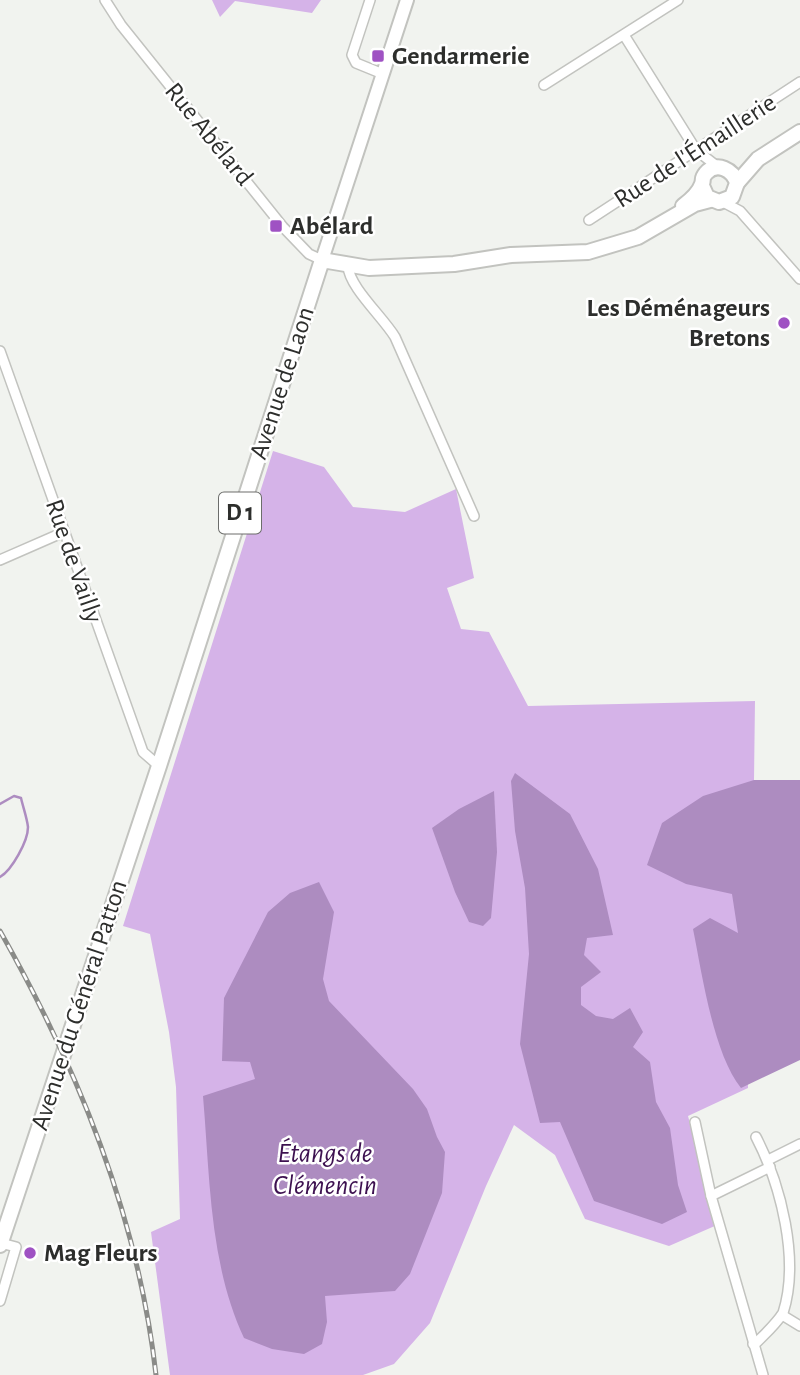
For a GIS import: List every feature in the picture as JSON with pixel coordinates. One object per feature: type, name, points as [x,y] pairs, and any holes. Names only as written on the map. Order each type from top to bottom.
[{"type":"main road","name":"Avenue de Laon","points":[[159,766],[407,0]]},
{"type":"main road","points":[[322,260],[369,268],[454,264],[511,255],[588,252],[623,243],[653,230],[725,186],[758,159],[800,132]]},
{"type":"main road","points":[[565,252],[612,239],[649,224],[685,204],[709,171],[725,186]]},
{"type":"main road","points":[[703,182],[704,194],[725,186]]},
{"type":"main road","name":"Avenue du Général Patton","points":[[0,1244],[159,766]]},
{"type":"street","name":"Rue Abélard","points":[[105,0],[121,24],[283,227],[309,254],[322,260]]},
{"type":"street","points":[[370,0],[352,55],[356,63],[383,74]]},
{"type":"street","points":[[544,85],[678,0]]},
{"type":"street","points":[[624,35],[698,153],[725,186],[740,211],[800,279]]},
{"type":"street","name":"Rue de l'Émaillerie","points":[[589,220],[698,153],[800,82]]},
{"type":"street","points":[[698,153],[703,182]]},
{"type":"street","points":[[348,266],[352,282],[384,319],[395,337],[474,516]]},
{"type":"street","name":"Rue de Vailly","points":[[0,351],[143,752],[159,766]]},
{"type":"street","points":[[0,560],[64,532]]},
{"type":"street","points":[[695,1122],[711,1196],[763,1375]]},
{"type":"street","points":[[753,1344],[782,1315],[794,1273],[793,1241],[784,1198],[756,1137]]},
{"type":"street","points":[[711,1196],[800,1144]]},
{"type":"street","points":[[0,1244],[16,1247],[0,1301]]},
{"type":"street","points":[[782,1315],[800,1326]]},
{"type":"shaded area","points":[[212,0],[321,0],[312,13],[235,1],[220,17]]},
{"type":"shaded area","points":[[273,451],[324,467],[353,507],[405,512],[456,489],[474,578],[447,588],[461,629],[489,632],[528,706],[755,701],[754,780],[747,885],[748,1088],[688,1116],[717,1225],[669,1246],[585,1219],[555,1155],[514,1125],[430,1323],[394,1364],[363,1375],[170,1375],[151,1232],[180,1219],[176,1087],[169,1032],[150,934],[123,926]]},
{"type":"water","points":[[515,773],[570,814],[598,869],[613,935],[587,938],[584,955],[601,972],[581,987],[581,1005],[596,1016],[613,1019],[630,1008],[643,1032],[633,1047],[650,1062],[656,1102],[670,1128],[678,1185],[687,1212],[662,1224],[594,1201],[560,1122],[540,1123],[520,1044],[529,954],[525,888],[515,831],[511,781]]},
{"type":"water","points":[[754,780],[800,780],[800,1060],[741,1088],[731,1073],[716,1034],[693,929],[710,918],[738,933],[732,894],[686,884],[647,865],[662,823],[703,796]]},
{"type":"water","points":[[494,791],[497,852],[491,918],[483,926],[469,922],[432,828],[459,809]]},
{"type":"water","name":"Étangs de Clémencin","points":[[319,882],[334,912],[323,979],[329,1001],[413,1089],[427,1109],[445,1152],[442,1193],[410,1274],[395,1291],[325,1296],[327,1322],[322,1344],[304,1354],[272,1349],[244,1338],[232,1309],[217,1250],[203,1096],[255,1079],[250,1062],[222,1061],[224,998],[268,912],[290,893]]},
{"type":"waterway","points":[[0,804],[14,796],[21,798],[28,827],[18,855],[0,877]]},
{"type":"railway","points":[[0,931],[55,1036],[100,1145],[135,1258],[156,1375]]},
{"type":"place","name":"Gendarmerie","points":[[378,56]]},
{"type":"place","name":"Abélard","points":[[276,226]]},
{"type":"place","name":"Les Déménageurs Bretons","points":[[784,323]]},
{"type":"place","name":"Mag Fleurs","points":[[30,1253]]}]
